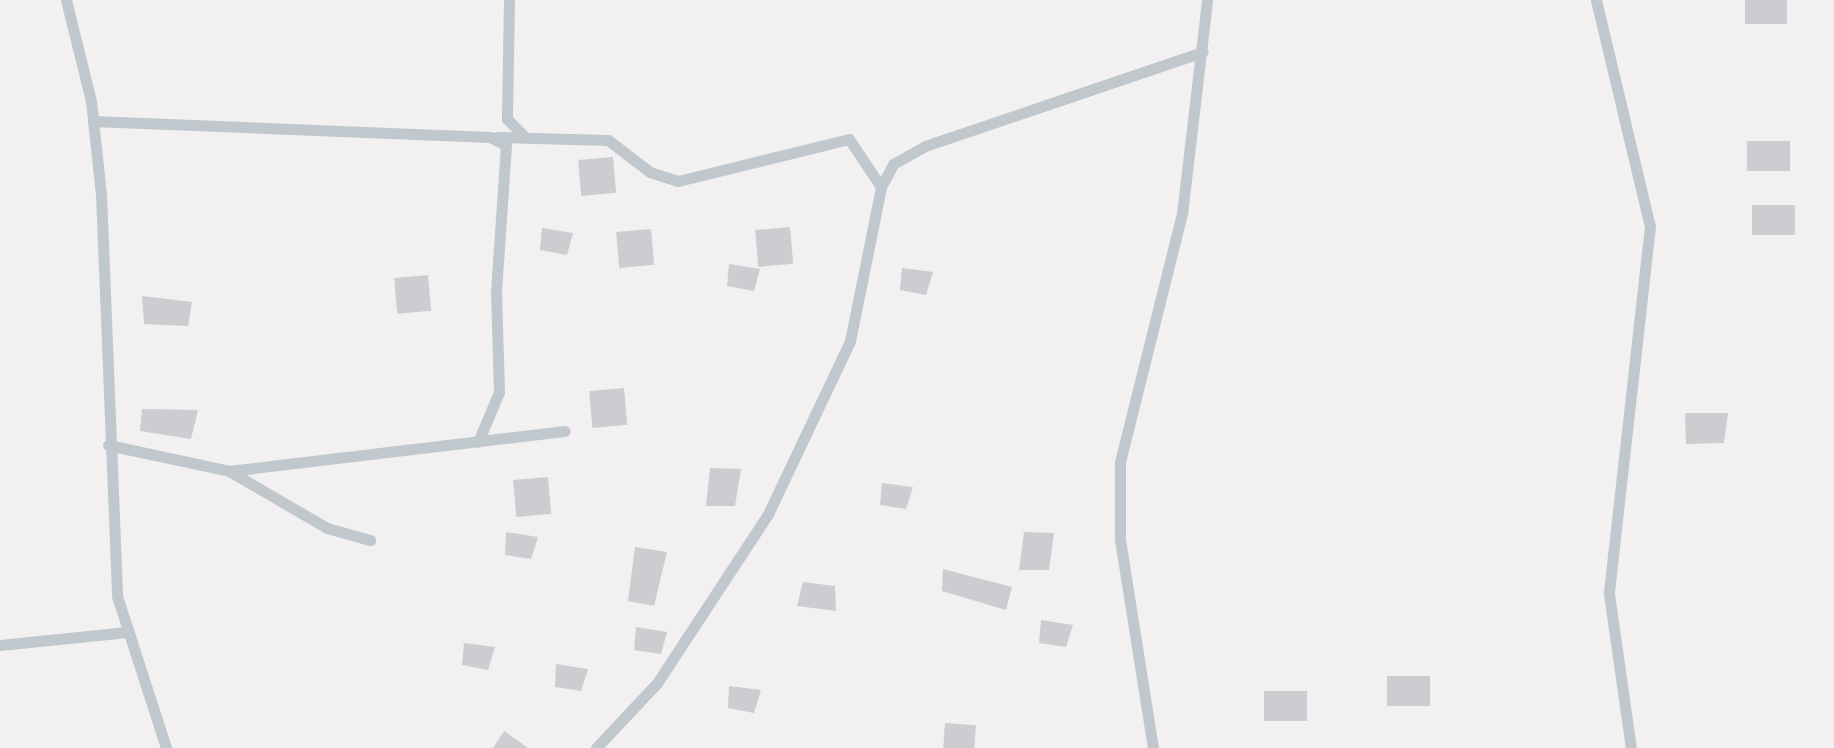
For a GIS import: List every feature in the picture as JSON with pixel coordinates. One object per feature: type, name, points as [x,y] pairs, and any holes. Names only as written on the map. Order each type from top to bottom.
[{"type":"street","points":[[66,0],[93,121],[112,555],[127,632],[166,748]]},
{"type":"street","points":[[509,0],[507,119],[525,137]]},
{"type":"street","points":[[1153,748],[1120,539],[1120,462],[1172,261],[1203,52],[1207,0]]},
{"type":"street","points":[[1596,0],[1650,226],[1609,594],[1631,748]]},
{"type":"street","points":[[596,748],[657,683],[768,514],[850,341],[881,187],[893,164],[925,146],[1203,52]]},
{"type":"street","points":[[93,121],[608,140],[650,172],[678,181],[849,139],[881,187]]},
{"type":"street","points":[[478,442],[499,392],[496,291],[509,157],[506,145],[490,137]]},
{"type":"street","points":[[229,471],[565,431]]},
{"type":"street","points":[[108,445],[229,471],[327,528],[370,540]]},
{"type":"street","points":[[0,645],[127,632]]},
{"type":"building","points":[[1745,0],[1787,0],[1787,24],[1745,24]]},
{"type":"building","points":[[1747,141],[1790,141],[1790,171],[1747,171]]},
{"type":"building","points":[[613,157],[616,193],[581,196],[578,160]]},
{"type":"building","points":[[1752,205],[1795,205],[1795,235],[1752,235]]},
{"type":"building","points":[[790,227],[793,264],[758,267],[755,230]]},
{"type":"building","points":[[542,228],[573,233],[567,255],[540,250]]},
{"type":"building","points":[[651,229],[654,265],[619,268],[616,232]]},
{"type":"building","points":[[729,264],[760,269],[754,291],[727,286]]},
{"type":"building","points":[[902,268],[933,272],[926,295],[900,290]]},
{"type":"building","points":[[428,275],[431,311],[397,314],[394,278]]},
{"type":"building","points":[[142,296],[192,302],[188,326],[144,324]]},
{"type":"building","points":[[624,388],[627,425],[592,428],[589,391]]},
{"type":"building","points":[[142,409],[198,410],[191,439],[140,431]]},
{"type":"building","points":[[1685,413],[1728,413],[1724,443],[1686,444]]},
{"type":"building","points":[[710,468],[741,469],[735,506],[706,506]]},
{"type":"building","points":[[548,477],[551,514],[516,517],[513,480]]},
{"type":"building","points":[[882,483],[913,487],[906,509],[880,505]]},
{"type":"building","points":[[506,532],[538,537],[531,559],[505,555]]},
{"type":"building","points":[[1024,532],[1054,533],[1049,570],[1019,570]]},
{"type":"building","points":[[635,547],[667,552],[654,606],[628,601]]},
{"type":"building","points":[[943,569],[1012,587],[1006,610],[942,591]]},
{"type":"building","points":[[803,582],[835,586],[836,611],[797,606]]},
{"type":"building","points":[[1041,620],[1073,625],[1066,647],[1039,643]]},
{"type":"building","points":[[636,627],[667,632],[661,654],[634,650]]},
{"type":"building","points":[[464,643],[495,647],[488,670],[462,665]]},
{"type":"building","points":[[556,664],[588,669],[581,691],[555,687]]},
{"type":"building","points":[[1387,676],[1430,676],[1430,706],[1387,706]]},
{"type":"building","points":[[729,686],[761,690],[754,713],[728,708]]},
{"type":"building","points":[[1264,691],[1307,691],[1307,721],[1264,721]]},
{"type":"building","points":[[945,723],[976,725],[974,748],[943,748]]},
{"type":"building","points":[[504,731],[528,748],[493,748]]}]
